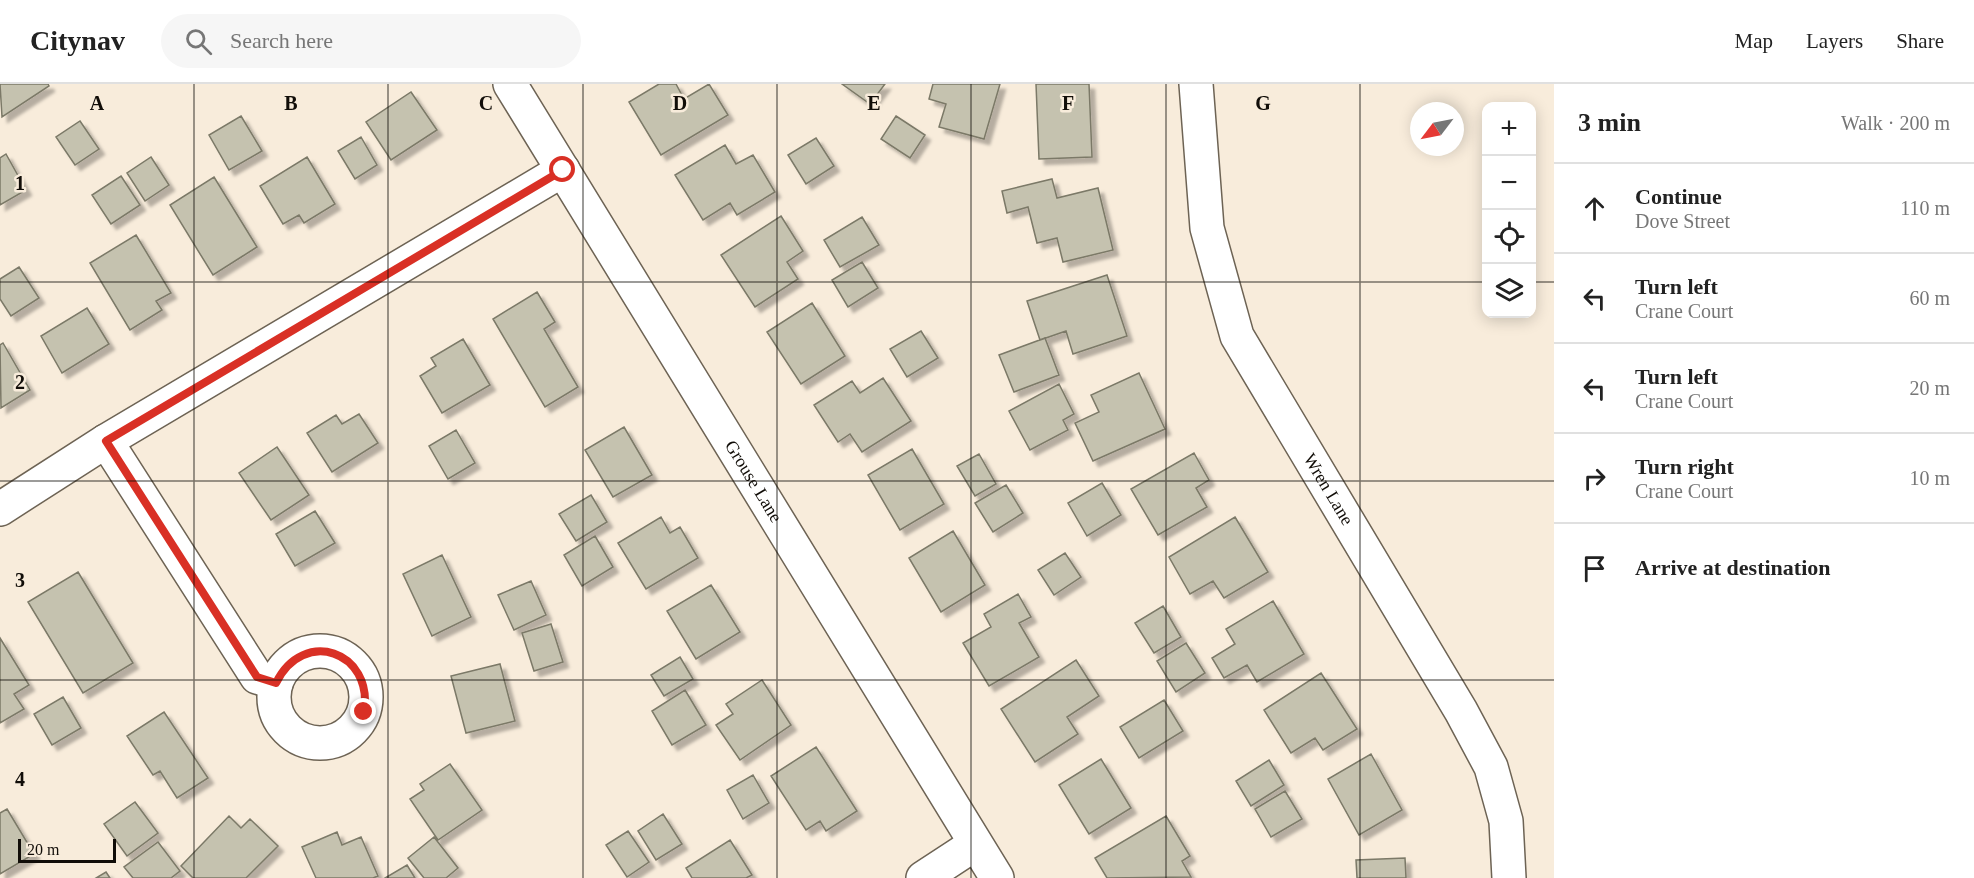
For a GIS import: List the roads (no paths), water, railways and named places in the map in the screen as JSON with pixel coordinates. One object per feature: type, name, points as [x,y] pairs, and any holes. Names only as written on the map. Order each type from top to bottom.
[{"type":"street","name":"Grouse Lane","points":[[510,84],[997,878]]},
{"type":"street","name":"Wren Lane","points":[[1196,84],[1207,228],[1237,336],[1461,711],[1491,767],[1506,821],[1509,878]]},
{"type":"street","points":[[0,509],[106,441],[563,170]]},
{"type":"street","points":[[106,441],[257,677],[276,683]]},
{"type":"street","points":[[923,878],[975,844]]}]
